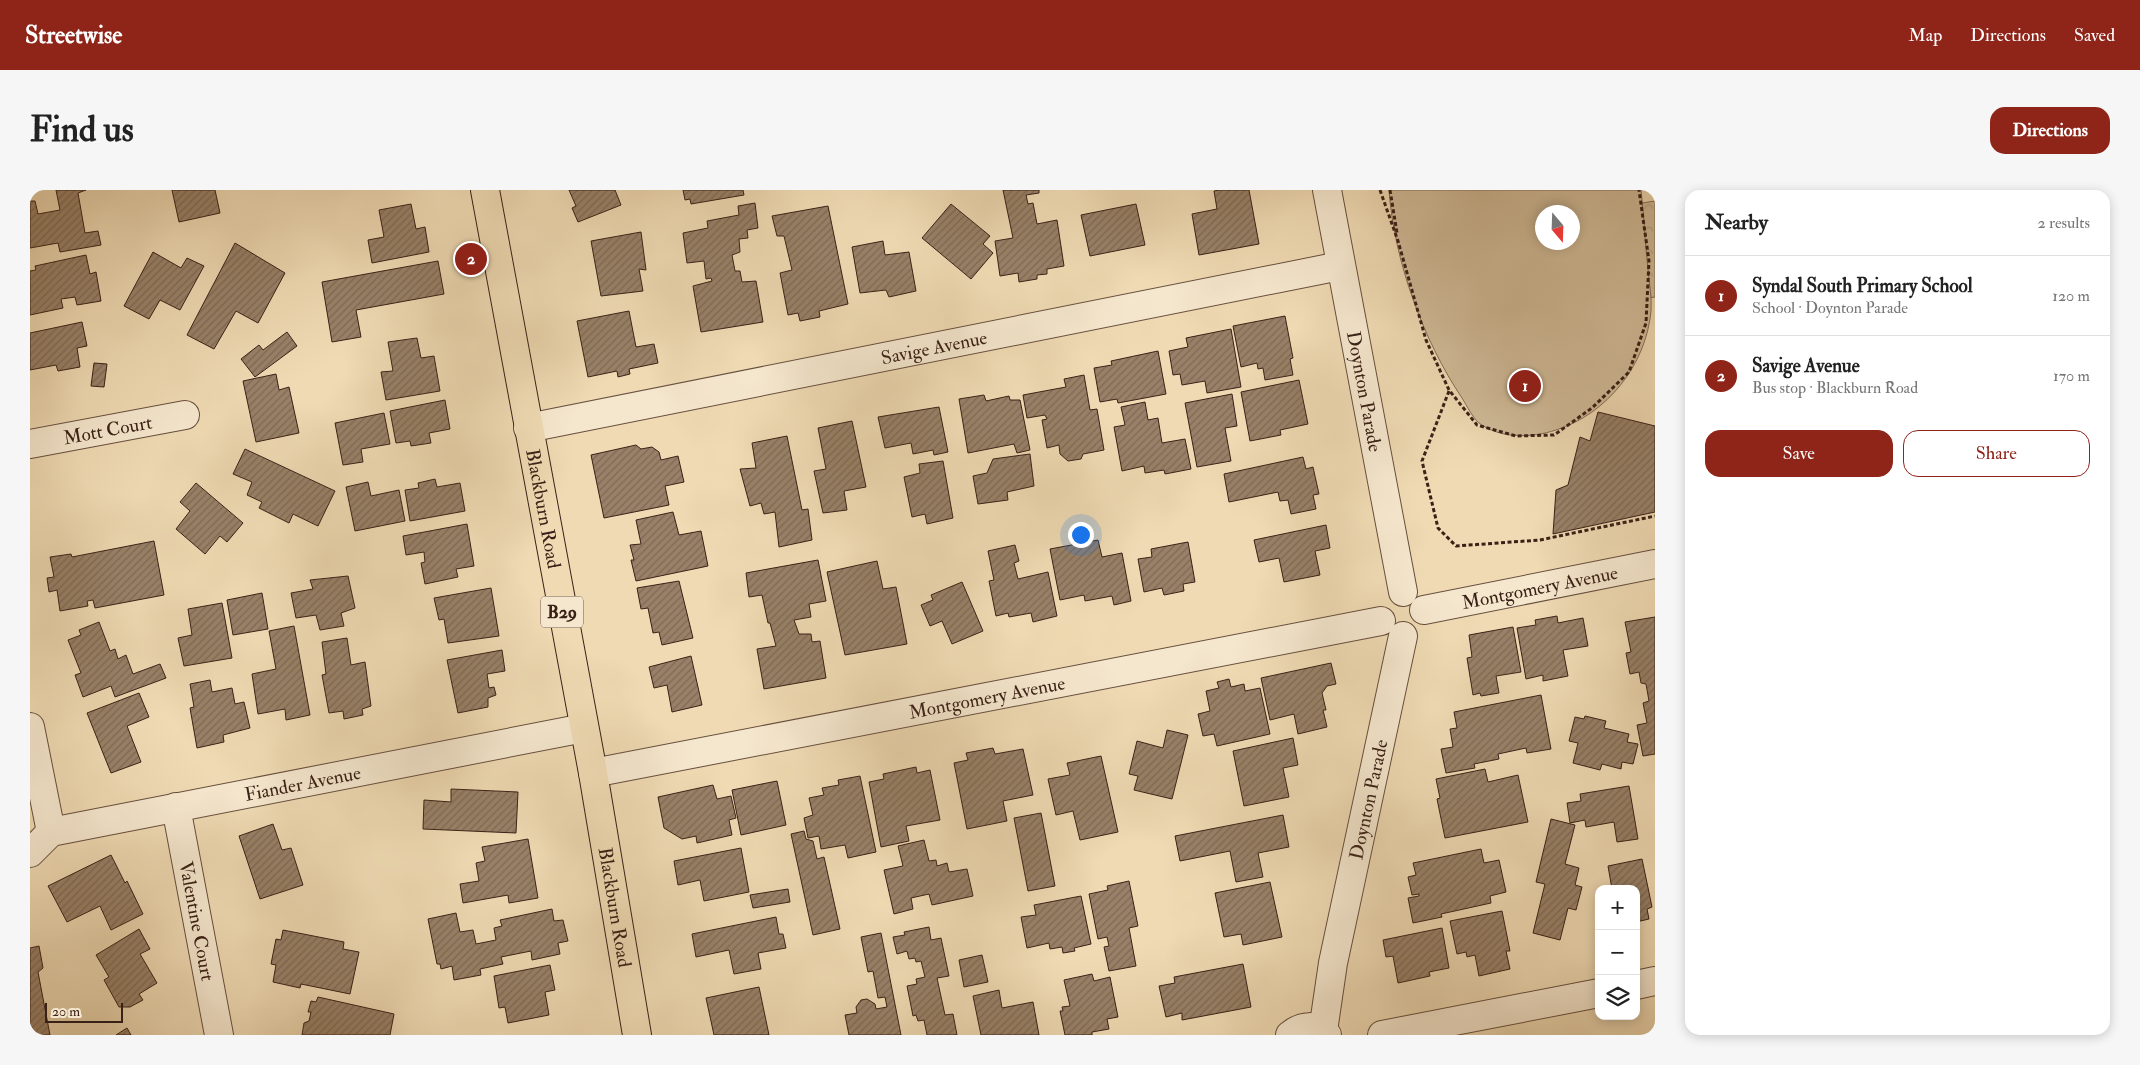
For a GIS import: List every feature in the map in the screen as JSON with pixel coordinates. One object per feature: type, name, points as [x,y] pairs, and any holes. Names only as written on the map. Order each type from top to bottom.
[{"type":"main road","name":"Blackburn Road","points":[[485,190],[593,773],[636,1035]]},
{"type":"street","name":"Doynton Parade","points":[[1327,190],[1402,592]]},
{"type":"street","name":"Savige Avenue","points":[[528,428],[1340,266]]},
{"type":"street","name":"Mott Court","points":[[30,444],[185,415]]},
{"type":"street","name":"Montgomery Avenue","points":[[1424,610],[1655,564]]},
{"type":"street","points":[[1402,592],[1417,597],[1424,610],[1422,625],[1410,635],[1403,636],[1389,631],[1381,620],[1380,613],[1386,599],[1393,594],[1402,592]]},
{"type":"street","name":"Montgomery Avenue","points":[[593,773],[1381,620]]},
{"type":"street","name":"Doynton Parade","points":[[1317,1033],[1403,636]]},
{"type":"street","points":[[30,727],[51,832],[30,852]]},
{"type":"street","name":"Fiander Avenue","points":[[51,832],[584,728]]},
{"type":"street","name":"Valentine Court","points":[[176,807],[219,1035]]},
{"type":"street","points":[[1640,984],[1655,982]]},
{"type":"street","points":[[1382,1035],[1595,993]]},
{"type":"path","points":[[1380,190],[1398,241],[1426,340],[1449,390],[1477,425],[1516,436],[1554,435],[1592,408],[1629,372],[1646,323],[1648,261],[1639,190]]},
{"type":"path","points":[[1390,190],[1398,241]]},
{"type":"path","points":[[1449,390],[1422,461],[1438,528],[1456,546],[1540,540],[1655,516]]},
{"type":"green space","points":[[1389,190],[1641,190],[1651,311],[1648,331],[1641,350],[1621,385],[1607,400],[1575,423],[1547,433],[1527,436],[1506,434],[1487,428],[1472,415],[1435,351],[1413,298],[1397,244]]},
{"type":"green space","points":[[1655,201],[1655,297],[1648,298],[1636,204]]},
{"type":"building","points":[[56,190],[86,190],[78,193],[85,233],[98,231],[101,245],[60,252],[58,243],[30,248],[30,201],[35,201],[38,214],[60,210]]},
{"type":"building","points":[[172,190],[215,190],[220,213],[179,222]]},
{"type":"building","points":[[569,190],[615,190],[621,205],[578,222],[572,208],[576,206]]},
{"type":"building","points":[[683,190],[743,190],[744,195],[691,204],[690,199],[685,200]]},
{"type":"building","points":[[1003,190],[1039,190],[1039,193],[1026,195],[1028,204],[1033,203],[1037,224],[1057,220],[1064,266],[1047,269],[1047,274],[1037,275],[1037,279],[1019,282],[1018,273],[1000,276],[995,241],[1013,238]]},
{"type":"building","points":[[1249,190],[1259,244],[1199,255],[1192,214],[1217,209],[1214,191]]},
{"type":"building","points":[[755,203],[758,228],[747,230],[748,238],[739,239],[740,252],[732,255],[735,271],[740,271],[742,282],[756,281],[763,322],[701,332],[693,286],[712,281],[711,278],[706,279],[704,261],[687,263],[683,233],[708,228],[707,221],[739,215],[738,206]]},
{"type":"building","points":[[411,204],[416,229],[425,227],[429,252],[372,263],[368,240],[384,237],[379,210]]},
{"type":"building","points":[[951,204],[990,236],[983,244],[993,253],[971,279],[922,238]]},
{"type":"building","points":[[1136,204],[1145,245],[1090,256],[1081,215]]},
{"type":"building","points":[[828,206],[848,304],[819,311],[820,317],[800,321],[798,313],[788,315],[780,273],[792,270],[784,236],[777,236],[772,216]]},
{"type":"building","points":[[641,232],[646,270],[639,269],[643,291],[601,296],[591,241]]},
{"type":"building","points":[[883,241],[885,255],[909,252],[916,291],[889,297],[886,290],[860,293],[852,247]]},
{"type":"building","points":[[235,243],[285,273],[258,323],[236,311],[214,349],[187,335]]},
{"type":"building","points":[[153,252],[181,268],[187,258],[204,266],[180,310],[160,300],[149,319],[124,306]]},
{"type":"building","points":[[86,255],[90,274],[96,272],[101,301],[77,305],[75,297],[61,299],[63,308],[30,315],[30,271],[36,270],[35,266]]},
{"type":"building","points":[[438,261],[444,294],[356,310],[361,337],[332,342],[322,282]]},
{"type":"building","points":[[629,311],[636,347],[654,344],[658,363],[629,369],[630,374],[618,377],[617,371],[588,377],[577,321]]},
{"type":"building","points":[[1285,316],[1293,358],[1290,359],[1293,375],[1265,380],[1263,368],[1258,369],[1257,363],[1241,367],[1233,326]]},
{"type":"building","points":[[82,322],[87,346],[77,348],[80,367],[58,371],[56,365],[30,370],[30,333]]},
{"type":"building","points":[[1231,329],[1241,387],[1207,393],[1205,381],[1182,385],[1180,374],[1173,375],[1169,351],[1188,347],[1186,338]]},
{"type":"building","points":[[287,332],[297,346],[255,377],[241,359],[259,345],[263,350]]},
{"type":"building","points":[[417,338],[421,358],[434,356],[440,391],[386,400],[381,372],[393,371],[388,342]]},
{"type":"building","points":[[1158,351],[1166,394],[1118,403],[1117,399],[1100,402],[1094,368],[1112,365],[1111,361]]},
{"type":"building","points":[[94,363],[107,364],[104,387],[91,386]]},
{"type":"building","points":[[276,374],[279,390],[289,387],[299,433],[256,442],[243,381]]},
{"type":"building","points":[[1084,375],[1090,410],[1097,409],[1104,450],[1083,454],[1081,459],[1068,461],[1060,454],[1059,445],[1047,448],[1042,420],[1047,419],[1045,415],[1027,418],[1023,395],[1066,387],[1064,379]]},
{"type":"building","points":[[1299,380],[1308,424],[1280,430],[1281,435],[1250,441],[1241,392]]},
{"type":"building","points":[[1232,394],[1237,426],[1225,428],[1231,461],[1197,467],[1185,403]]},
{"type":"building","points":[[984,395],[986,401],[1009,396],[1010,400],[1020,400],[1030,450],[1017,453],[1014,444],[968,453],[959,399]]},
{"type":"building","points":[[445,400],[450,429],[429,433],[431,443],[411,446],[410,441],[396,443],[390,411]]},
{"type":"building","points":[[1145,402],[1148,420],[1158,418],[1162,443],[1185,439],[1191,469],[1165,474],[1164,470],[1145,473],[1144,466],[1122,471],[1114,427],[1125,425],[1121,407]]},
{"type":"building","points":[[939,407],[948,452],[934,455],[933,450],[913,454],[911,443],[885,448],[878,417]]},
{"type":"building","points":[[1598,412],[1655,426],[1655,512],[1553,534],[1556,490],[1568,485],[1580,437],[1590,441]]},
{"type":"building","points":[[384,413],[390,444],[361,449],[363,462],[343,465],[335,423]]},
{"type":"building","points":[[852,421],[866,487],[844,491],[847,510],[823,513],[814,471],[826,469],[818,428]]},
{"type":"building","points":[[787,436],[802,510],[808,509],[812,540],[779,547],[775,512],[764,514],[761,503],[750,506],[740,469],[756,468],[752,443]]},
{"type":"building","points":[[636,445],[641,449],[652,447],[659,452],[661,460],[678,456],[684,482],[665,486],[669,505],[604,518],[591,455]]},
{"type":"building","points":[[245,449],[335,491],[318,526],[293,514],[289,523],[259,508],[262,502],[247,495],[252,482],[233,474]]},
{"type":"building","points":[[1030,454],[1034,486],[1007,492],[1008,500],[978,504],[973,476],[987,473],[993,459]]},
{"type":"building","points":[[1303,457],[1306,469],[1313,467],[1319,494],[1313,495],[1316,509],[1291,514],[1288,500],[1280,501],[1278,492],[1229,502],[1224,474]]},
{"type":"building","points":[[943,461],[953,518],[927,524],[925,514],[912,517],[904,477],[920,473],[919,464]]},
{"type":"building","points":[[435,479],[437,487],[460,483],[465,511],[410,521],[405,490],[419,488],[418,483]]},
{"type":"building","points":[[368,482],[371,496],[399,490],[405,521],[355,531],[346,487]]},
{"type":"building","points":[[196,483],[243,523],[227,542],[220,536],[205,554],[176,529],[190,511],[180,502]]},
{"type":"building","points":[[673,512],[679,535],[701,531],[708,566],[636,581],[630,545],[641,544],[636,520]]},
{"type":"building","points":[[467,524],[474,566],[456,569],[458,577],[425,584],[421,563],[425,562],[424,552],[406,555],[403,536]]},
{"type":"building","points":[[1326,525],[1330,548],[1315,551],[1320,575],[1284,582],[1279,558],[1259,562],[1254,540]]},
{"type":"building","points":[[1098,540],[1102,557],[1122,553],[1131,601],[1114,605],[1112,596],[1085,601],[1084,595],[1060,600],[1050,549]]},
{"type":"building","points":[[154,541],[164,595],[95,608],[93,600],[87,601],[88,606],[60,611],[57,590],[49,592],[47,578],[54,577],[50,557],[71,554],[72,557]]},
{"type":"building","points":[[1188,542],[1195,582],[1183,584],[1184,591],[1164,595],[1162,588],[1144,592],[1138,559],[1152,557],[1151,549]]},
{"type":"building","points":[[1015,545],[1019,561],[1014,563],[1018,579],[1048,572],[1057,616],[1033,622],[1031,613],[1009,617],[1008,613],[996,616],[989,581],[994,580],[988,551]]},
{"type":"building","points":[[818,560],[826,601],[809,604],[811,617],[794,620],[799,634],[811,634],[812,642],[820,641],[826,678],[764,689],[757,649],[776,646],[770,623],[768,623],[762,595],[749,597],[746,573]]},
{"type":"building","points":[[877,561],[883,589],[896,587],[907,644],[845,655],[827,572]]},
{"type":"building","points":[[348,576],[355,608],[341,613],[344,626],[320,630],[316,615],[296,618],[291,593],[313,589],[310,580]]},
{"type":"building","points":[[679,581],[693,638],[662,645],[659,632],[653,633],[648,608],[641,609],[637,588]]},
{"type":"building","points":[[962,582],[983,631],[952,644],[942,621],[930,626],[921,605],[933,600],[931,595]]},
{"type":"building","points":[[491,588],[499,636],[448,643],[444,619],[439,620],[434,598]]},
{"type":"building","points":[[262,593],[268,629],[233,635],[227,600]]},
{"type":"building","points":[[222,603],[232,658],[184,666],[178,638],[192,635],[188,609]]},
{"type":"building","points":[[1557,616],[1558,623],[1583,618],[1588,646],[1563,650],[1568,676],[1543,681],[1543,675],[1526,679],[1517,628],[1536,625],[1535,620]]},
{"type":"building","points":[[1655,617],[1655,754],[1643,756],[1637,725],[1647,723],[1643,703],[1649,701],[1646,684],[1641,683],[1639,672],[1630,674],[1626,653],[1631,652],[1625,622]]},
{"type":"building","points":[[99,622],[110,651],[115,649],[118,659],[126,655],[133,674],[160,664],[166,678],[115,697],[111,686],[83,697],[75,675],[81,673],[68,640],[81,635],[79,630]]},
{"type":"building","points":[[294,626],[310,715],[286,720],[285,709],[258,714],[252,674],[276,669],[269,631]]},
{"type":"building","points":[[1513,627],[1521,672],[1496,676],[1499,693],[1481,696],[1480,693],[1473,695],[1467,658],[1472,657],[1469,635]]},
{"type":"building","points":[[347,638],[351,665],[365,662],[371,706],[362,709],[363,715],[344,719],[343,711],[329,713],[322,675],[326,674],[322,642]]},
{"type":"building","points":[[502,650],[505,671],[487,674],[489,688],[494,687],[496,695],[488,698],[488,707],[458,713],[447,660]]},
{"type":"building","points":[[691,656],[702,705],[672,712],[667,685],[654,688],[649,667]]},
{"type":"building","points":[[1331,663],[1336,684],[1327,686],[1322,693],[1327,727],[1298,734],[1294,714],[1270,720],[1261,678]]},
{"type":"building","points":[[1229,679],[1231,687],[1244,684],[1245,691],[1260,688],[1270,734],[1217,746],[1214,734],[1203,736],[1198,714],[1210,711],[1206,691],[1219,688],[1217,682]]},
{"type":"building","points":[[210,680],[212,692],[232,688],[235,704],[244,702],[250,728],[223,735],[224,742],[197,748],[190,708],[194,707],[190,684]]},
{"type":"building","points":[[139,693],[149,717],[127,726],[141,762],[111,773],[87,713]]},
{"type":"building","points":[[1541,695],[1551,749],[1527,753],[1526,748],[1498,754],[1499,759],[1474,764],[1475,768],[1446,773],[1441,749],[1453,747],[1450,729],[1457,728],[1454,712]]},
{"type":"building","points":[[1585,716],[1606,721],[1604,728],[1629,734],[1627,742],[1638,744],[1633,764],[1622,762],[1621,769],[1602,764],[1600,770],[1573,763],[1578,743],[1569,741],[1575,717],[1584,719]]},
{"type":"building","points":[[1167,730],[1188,735],[1172,799],[1134,790],[1138,776],[1129,774],[1137,741],[1163,748]]},
{"type":"building","points":[[1293,738],[1298,765],[1283,768],[1289,797],[1244,806],[1233,751]]},
{"type":"building","points":[[993,748],[995,754],[1023,749],[1033,795],[1003,801],[1007,821],[967,829],[954,763],[968,760],[966,753]]},
{"type":"building","points":[[1101,756],[1118,832],[1080,840],[1073,811],[1056,815],[1048,779],[1070,775],[1067,763]]},
{"type":"building","points":[[916,767],[917,773],[930,770],[940,820],[906,826],[909,841],[881,847],[869,782],[884,779],[883,774]]},
{"type":"building","points":[[1485,769],[1488,782],[1518,775],[1528,822],[1445,838],[1437,799],[1440,798],[1436,779]]},
{"type":"building","points":[[860,776],[876,852],[848,858],[845,845],[821,849],[819,836],[808,838],[804,818],[813,815],[809,798],[824,795],[822,788],[839,785],[838,780]]},
{"type":"building","points":[[777,781],[786,825],[741,835],[732,790]]},
{"type":"building","points":[[713,785],[717,799],[731,796],[736,818],[729,820],[732,835],[697,843],[696,836],[682,839],[664,828],[658,797]]},
{"type":"building","points":[[1629,786],[1638,839],[1617,842],[1614,822],[1586,827],[1585,820],[1570,823],[1567,803],[1581,801],[1580,794]]},
{"type":"building","points":[[451,789],[518,792],[516,833],[423,829],[424,800],[451,802]]},
{"type":"building","points":[[1041,813],[1055,886],[1028,891],[1014,818]]},
{"type":"building","points":[[1283,815],[1289,847],[1258,853],[1263,877],[1236,882],[1230,851],[1180,861],[1175,836]]},
{"type":"building","points":[[1551,819],[1575,825],[1565,864],[1579,868],[1575,885],[1582,887],[1576,910],[1568,908],[1560,940],[1533,933],[1545,884],[1536,882]]},
{"type":"building","points":[[273,824],[282,850],[291,848],[303,885],[260,899],[239,836]]},
{"type":"building","points":[[804,831],[806,839],[813,841],[817,859],[824,857],[840,929],[813,935],[791,834]]},
{"type":"building","points":[[528,839],[538,898],[509,903],[508,895],[463,903],[460,884],[479,881],[476,863],[485,861],[482,847]]},
{"type":"building","points":[[924,840],[929,861],[936,860],[937,866],[947,863],[949,872],[967,869],[973,896],[932,905],[929,894],[911,898],[913,909],[894,914],[884,870],[903,866],[898,846]]},
{"type":"building","points":[[741,848],[749,892],[704,901],[700,880],[678,885],[674,861]]},
{"type":"building","points":[[1481,849],[1484,863],[1499,860],[1506,892],[1490,896],[1491,903],[1441,914],[1442,917],[1413,923],[1408,898],[1419,896],[1419,894],[1412,895],[1408,877],[1416,875],[1413,863]]},
{"type":"building","points":[[111,855],[125,883],[127,881],[143,914],[111,930],[100,906],[67,922],[48,886]]},
{"type":"building","points":[[1642,859],[1652,907],[1647,909],[1649,919],[1640,921],[1640,885],[1611,885],[1608,866]]},
{"type":"building","points":[[1129,881],[1138,926],[1129,928],[1136,966],[1109,971],[1104,947],[1109,946],[1107,937],[1098,939],[1089,894],[1108,890],[1107,886]]},
{"type":"building","points":[[1270,882],[1282,937],[1243,945],[1241,934],[1224,937],[1215,893]]},
{"type":"building","points":[[788,889],[790,902],[753,908],[750,895]]},
{"type":"building","points":[[1081,896],[1091,944],[1074,948],[1075,951],[1063,953],[1062,947],[1050,949],[1049,943],[1027,948],[1021,917],[1036,915],[1034,905]]},
{"type":"building","points":[[552,909],[554,921],[563,920],[568,941],[558,943],[560,954],[532,960],[531,951],[501,957],[503,964],[480,969],[481,975],[454,980],[452,966],[441,969],[440,964],[437,964],[428,919],[456,913],[460,932],[473,930],[476,944],[496,940],[494,928],[502,926],[500,920]]},
{"type":"building","points":[[1502,911],[1510,951],[1506,951],[1510,969],[1479,976],[1475,955],[1467,957],[1466,952],[1457,954],[1450,921]]},
{"type":"building","points":[[776,917],[779,934],[783,934],[786,948],[758,953],[761,969],[734,974],[729,950],[696,957],[692,934]]},
{"type":"building","points":[[929,927],[931,940],[941,938],[949,976],[937,978],[945,1015],[953,1014],[957,1035],[927,1035],[924,1020],[918,1021],[916,1015],[913,1016],[907,986],[917,984],[916,979],[925,977],[921,961],[916,962],[915,958],[909,959],[907,951],[897,954],[893,937],[905,935],[904,932]]},
{"type":"building","points":[[1442,928],[1449,968],[1429,972],[1430,976],[1398,983],[1393,956],[1386,957],[1383,940]]},
{"type":"building","points":[[139,929],[150,949],[140,954],[157,983],[139,994],[143,1000],[130,1007],[119,1007],[104,980],[109,977],[96,955]]},
{"type":"building","points":[[283,930],[344,942],[343,949],[359,952],[350,994],[301,984],[300,988],[273,982],[276,965],[271,964],[276,939],[281,940]]},
{"type":"building","points":[[881,933],[901,1035],[849,1035],[845,1015],[857,1013],[856,1007],[861,1000],[867,999],[875,1004],[876,1009],[887,1007],[885,997],[878,998],[873,971],[868,972],[861,937]]},
{"type":"building","points":[[39,946],[43,968],[38,972],[50,1035],[30,1035],[30,948]]},
{"type":"building","points":[[982,955],[988,982],[964,987],[959,960]]},
{"type":"building","points":[[1243,964],[1251,1007],[1182,1020],[1182,1013],[1166,1017],[1159,986],[1175,983],[1174,977]]},
{"type":"building","points":[[550,965],[555,990],[545,992],[549,1015],[508,1023],[505,1007],[499,1008],[494,976]]},
{"type":"building","points":[[1092,974],[1094,981],[1110,977],[1118,1017],[1107,1019],[1109,1029],[1092,1032],[1092,1035],[1065,1035],[1060,1011],[1063,1011],[1062,1007],[1070,1006],[1064,980]]},
{"type":"building","points":[[759,987],[769,1035],[714,1035],[706,998]]},
{"type":"building","points":[[999,990],[1002,1008],[1033,1002],[1039,1035],[981,1035],[973,996]]},
{"type":"building","points":[[318,997],[394,1014],[390,1035],[302,1035],[304,1023],[309,1021],[311,1012],[308,1012],[311,1001],[316,1002]]},
{"type":"building","points":[[127,1028],[131,1035],[116,1035]]},
{"type":"place","name":"Savige Avenue","points":[[471,259]]},
{"type":"place","name":"Syndal South Primary School","points":[[1525,386]]}]
